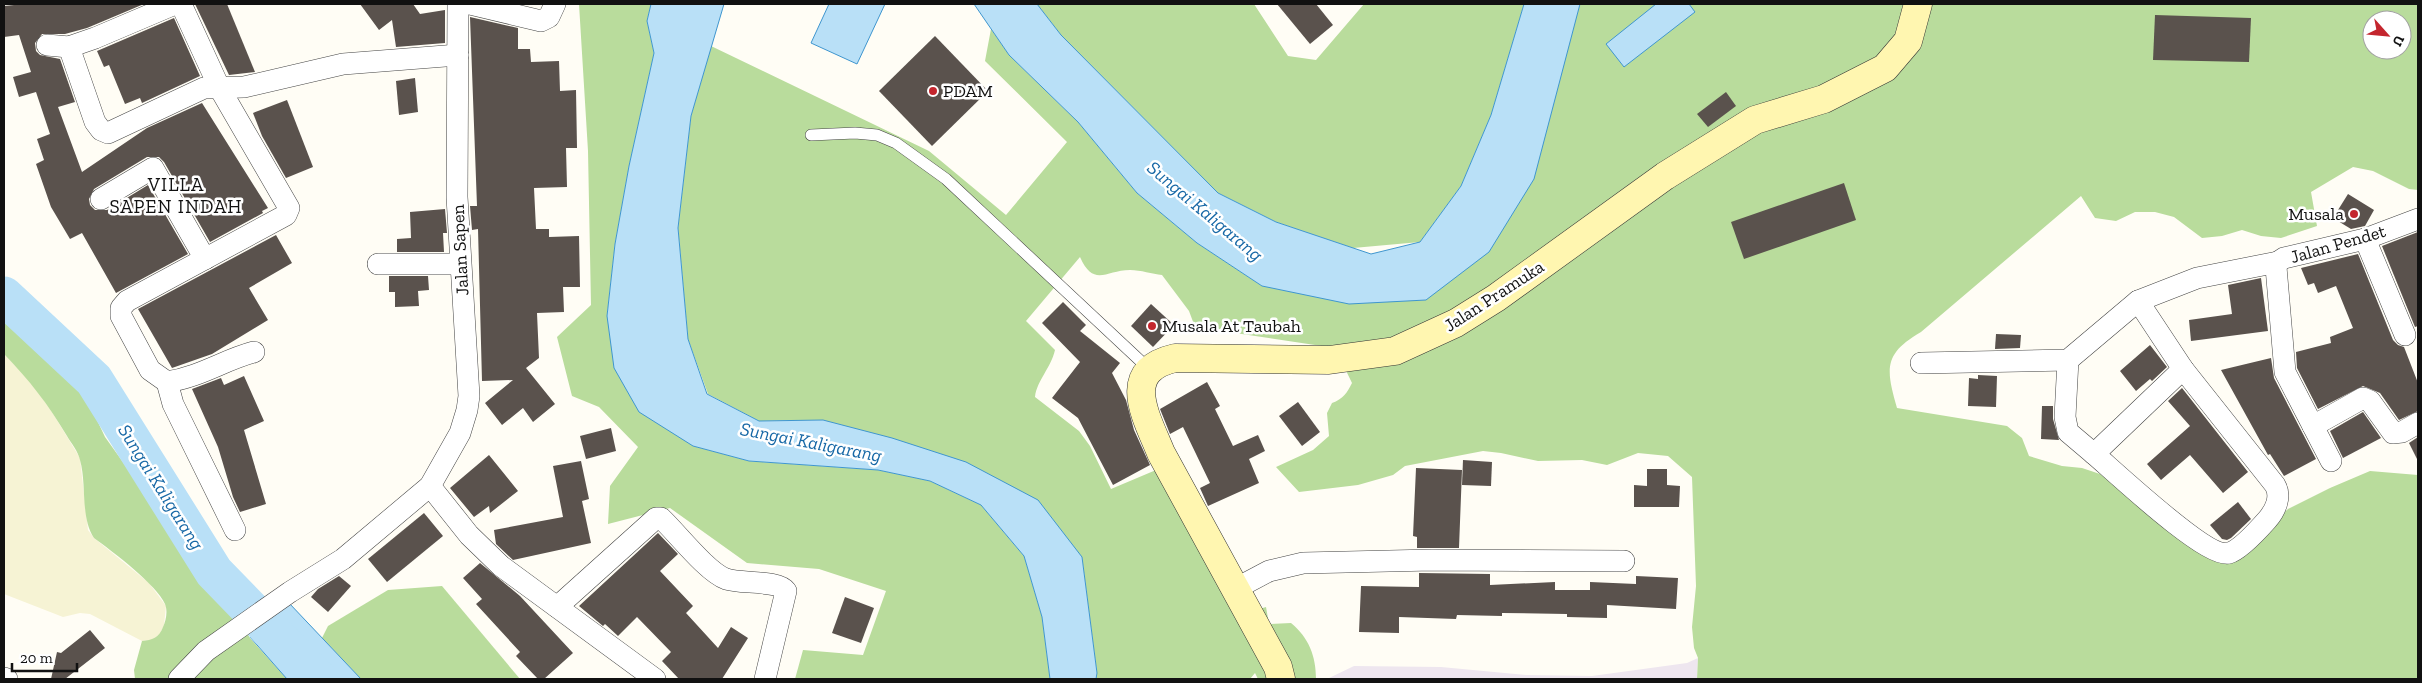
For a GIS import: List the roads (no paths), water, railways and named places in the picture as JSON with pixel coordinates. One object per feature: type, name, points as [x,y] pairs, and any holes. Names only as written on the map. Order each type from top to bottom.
[{"type":"main road","name":"Jalan Pramuka","points":[[1149,369],[1160,362],[1175,358],[1329,360],[1395,351],[1456,324],[1496,298],[1665,176],[1756,120],[1824,99],[1885,68],[1908,41],[1918,4]]},
{"type":"main road","points":[[1149,369],[1140,387],[1150,426],[1161,453],[1278,667],[1281,679]]},
{"type":"street","points":[[47,46],[68,47],[130,25],[175,4]]},
{"type":"street","points":[[181,4],[220,89],[289,208],[286,215],[126,301],[121,308],[121,316],[150,370],[167,382],[174,404],[235,530]]},
{"type":"street","name":"Jalan Sapen","points":[[430,486],[460,433],[469,396],[457,197],[458,4]]},
{"type":"street","points":[[470,4],[542,21],[549,17],[555,4]]},
{"type":"street","points":[[68,47],[95,122],[101,130],[108,133],[204,88],[244,87],[343,64],[458,55]]},
{"type":"street","points":[[101,199],[153,168],[205,259]]},
{"type":"street","name":"Jalan Pendet","points":[[2331,461],[2285,372],[2275,273],[2278,262],[2284,258],[2365,239],[2418,219]]},
{"type":"street","points":[[2365,239],[2405,335]]},
{"type":"street","points":[[1922,363],[2068,360],[2138,301],[2197,278],[2278,262]]},
{"type":"street","points":[[378,264],[460,264]]},
{"type":"street","points":[[2068,360],[2065,417],[2068,432],[2174,524],[2214,550],[2230,553],[2258,530],[2273,512],[2278,499],[2278,489],[2183,369],[2138,301]]},
{"type":"street","points":[[167,382],[181,380],[208,371],[238,356],[254,352]]},
{"type":"street","points":[[2094,454],[2183,369]]},
{"type":"street","points":[[2313,426],[2364,398],[2370,401],[2393,433],[2402,432],[2418,423]]},
{"type":"street","points":[[179,679],[206,651],[290,592],[343,559],[430,486],[468,535],[500,566],[655,679]]},
{"type":"street","points":[[557,607],[656,518],[661,518],[720,576],[744,583],[779,586],[786,591],[765,679]]},
{"type":"street","points":[[1235,588],[1269,571],[1303,563],[1432,560],[1624,561]]},
{"type":"lane","points":[[811,135],[856,133],[877,135],[896,142],[946,179],[1149,369]]},
{"type":"water","points":[[651,4],[724,4],[691,116],[678,228],[688,339],[707,394],[759,421],[823,420],[892,438],[966,462],[1038,500],[1082,557],[1097,673],[1096,679],[1050,679],[1042,617],[1024,556],[981,505],[930,481],[878,470],[749,461],[693,446],[639,412],[614,368],[607,316],[615,244],[629,166],[654,53],[647,21]]},
{"type":"water","points":[[829,4],[885,4],[857,64],[811,43]]},
{"type":"water","points":[[974,4],[1037,4],[1061,35],[1218,193],[1276,222],[1371,254],[1420,242],[1461,186],[1491,115],[1524,4],[1580,4],[1534,179],[1489,252],[1426,300],[1349,304],[1262,286],[1197,243],[1137,193],[1078,122],[1009,55]]},
{"type":"water","points":[[1656,4],[1689,4],[1695,12],[1624,67],[1606,44]]},
{"type":"water","points":[[289,603],[361,679],[287,679],[250,637]]},
{"type":"waterway","name":"Sungai Kaligarang","points":[[4,296],[94,380],[214,572],[318,679]]},
{"type":"place","name":"PDAM","points":[[933,91]]},
{"type":"place","name":"Musala","points":[[2354,214]]},
{"type":"place","name":"Musala At Taubah","points":[[1152,326]]},
{"type":"district","name":"VILLA SAPEN INDAH","points":[[176,195]]}]
